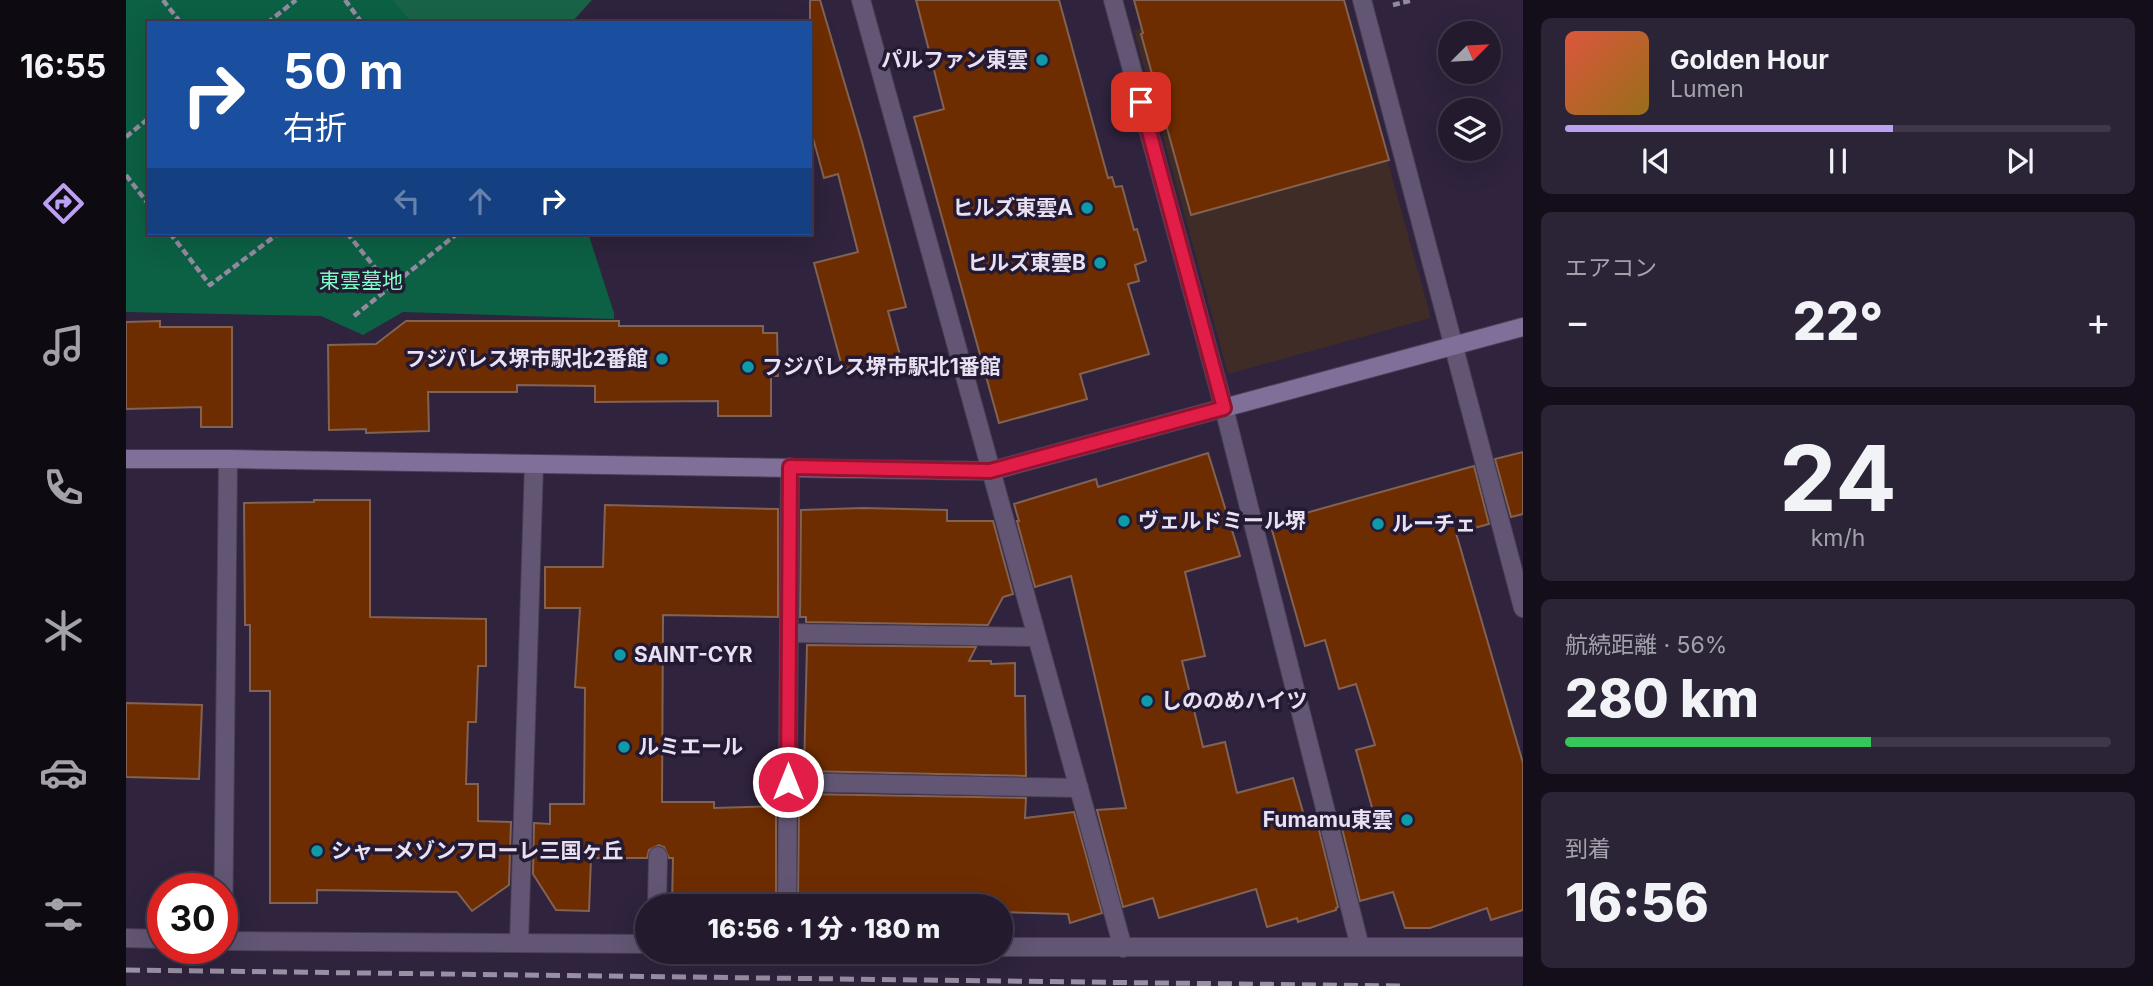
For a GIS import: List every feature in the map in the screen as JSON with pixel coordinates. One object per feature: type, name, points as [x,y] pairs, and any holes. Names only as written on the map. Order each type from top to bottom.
[{"type":"street","points":[[861,0],[1123,948]]},
{"type":"street","points":[[1113,0],[1224,408],[1360,947]]},
{"type":"street","points":[[1362,0],[1523,608]]},
{"type":"street","points":[[126,459],[990,471],[1523,327]]},
{"type":"street","points":[[224,873],[228,459]]},
{"type":"street","points":[[519,943],[534,464]]},
{"type":"street","points":[[787,894],[790,467]]},
{"type":"street","points":[[789,633],[1036,636]]},
{"type":"street","points":[[788,782],[1079,788]]},
{"type":"street","points":[[657,894],[658,856]]},
{"type":"street","points":[[126,938],[147,939]]},
{"type":"street","points":[[238,942],[635,944]]},
{"type":"street","points":[[1013,947],[1523,947]]},
{"type":"path","points":[[163,0],[179,21]]},
{"type":"path","points":[[270,21],[296,0]]},
{"type":"path","points":[[345,0],[361,21]]},
{"type":"path","points":[[126,136],[147,120]]},
{"type":"path","points":[[126,175],[147,202]]},
{"type":"path","points":[[172,235],[210,285],[276,235]]},
{"type":"path","points":[[350,235],[392,289]]},
{"type":"path","points":[[354,316],[392,289],[456,235]]},
{"type":"shaded area","points":[[1245,0],[1343,0],[1431,318],[1228,374],[1134,30]]},
{"type":"green space","name":"東雲墓地","points":[[126,0],[473,0],[503,21],[147,21],[147,235],[589,235],[614,319],[403,312],[363,335],[321,316],[126,312]]},
{"type":"green space","points":[[393,0],[592,0],[573,21],[410,21]]},
{"type":"building","points":[[810,0],[820,0],[862,142],[906,307],[888,311],[900,355],[843,370],[814,263],[858,252],[838,174],[824,178],[812,134]]},
{"type":"building","points":[[916,0],[1059,0],[1108,178],[1112,177],[1115,187],[1122,186],[1146,261],[1135,265],[1139,281],[1128,284],[1149,354],[1080,374],[1087,399],[999,423],[914,117],[944,109]]},
{"type":"building","points":[[1134,0],[1344,0],[1389,160],[1191,215]]},
{"type":"building","points":[[160,321],[160,327],[232,327],[232,427],[201,427],[201,407],[126,409],[126,322]]},
{"type":"building","points":[[406,321],[619,321],[619,326],[763,326],[763,333],[777,333],[778,376],[771,376],[771,416],[718,416],[718,401],[595,402],[595,386],[517,385],[517,392],[428,392],[429,431],[366,433],[366,429],[329,430],[328,345],[376,344]]},
{"type":"building","points":[[1523,452],[1523,514],[1511,517],[1495,459]]},
{"type":"building","points":[[1208,453],[1240,556],[1185,572],[1205,656],[1182,661],[1203,747],[1225,742],[1237,793],[1293,778],[1308,829],[1318,826],[1338,907],[1336,910],[1298,922],[1297,918],[1267,927],[1256,889],[1159,918],[1153,898],[1123,907],[1097,810],[1126,808],[1071,576],[1035,587],[1014,504],[1096,479],[1098,487]]},
{"type":"building","points":[[1474,466],[1489,524],[1456,533],[1523,763],[1523,910],[1491,920],[1487,908],[1430,928],[1405,928],[1393,892],[1360,901],[1340,820],[1373,811],[1356,750],[1375,745],[1356,684],[1339,689],[1325,640],[1305,646],[1270,523]]},
{"type":"building","points":[[370,500],[370,617],[486,619],[486,666],[478,666],[476,722],[468,722],[466,784],[478,784],[478,821],[511,822],[509,885],[472,911],[457,892],[317,890],[317,903],[270,903],[270,691],[250,691],[250,625],[245,625],[244,503]]},
{"type":"building","points":[[605,505],[778,509],[778,617],[663,615],[662,802],[714,802],[714,808],[776,806],[776,894],[672,894],[673,858],[669,858],[664,847],[659,845],[649,850],[647,858],[591,858],[589,911],[556,910],[533,874],[534,823],[550,824],[550,804],[584,804],[585,688],[575,687],[580,608],[545,608],[545,567],[603,567]]},
{"type":"building","points":[[801,510],[947,510],[947,521],[993,521],[1013,594],[1003,597],[988,625],[806,622],[806,617],[800,617]]},
{"type":"building","points":[[807,645],[976,647],[969,661],[1015,663],[1015,696],[1025,696],[1026,776],[804,771]]},
{"type":"building","points":[[126,703],[202,705],[199,779],[126,777]]},
{"type":"building","points":[[804,794],[1026,798],[1025,818],[1074,812],[1102,913],[1070,923],[1068,914],[1013,912],[1013,894],[798,894],[799,805],[804,805]]},
{"type":"railway","points":[[126,970],[1402,986]]},
{"type":"place","name":"パルファン東雲","points":[[1042,60]]},
{"type":"place","name":"ヒルズ東雲A","points":[[1087,208]]},
{"type":"place","name":"ヒルズ東雲B","points":[[1100,263]]},
{"type":"place","name":"フジパレス堺市駅北2番館","points":[[662,359]]},
{"type":"place","name":"フジパレス堺市駅北1番館","points":[[748,367]]},
{"type":"place","name":"ヴェルドミール堺","points":[[1124,521]]},
{"type":"place","name":"ルーチェ","points":[[1378,524]]},
{"type":"place","name":"SAINT-CYR","points":[[620,655]]},
{"type":"place","name":"しののめハイツ","points":[[1147,701]]},
{"type":"place","name":"ルミエール","points":[[624,747]]},
{"type":"place","name":"Fumamu東雲","points":[[1407,820]]},
{"type":"place","name":"シャーメゾンフローレ三国ヶ丘","points":[[317,851]]},
{"type":"route","points":[[788,782],[790,467],[990,471],[1224,408],[1141,102]]}]
